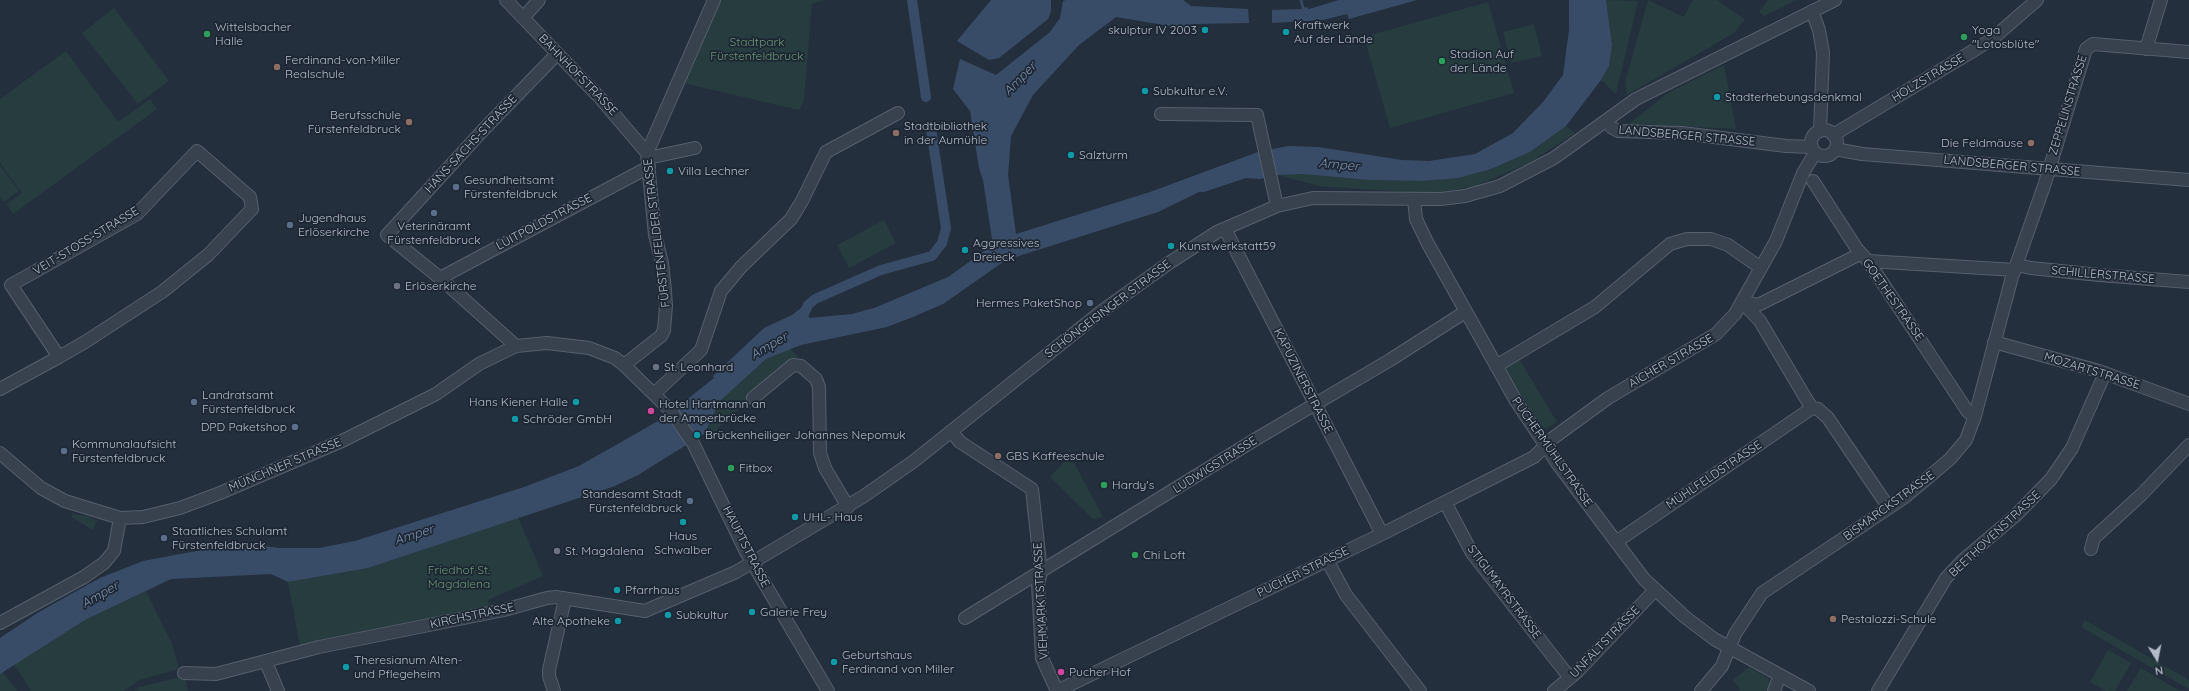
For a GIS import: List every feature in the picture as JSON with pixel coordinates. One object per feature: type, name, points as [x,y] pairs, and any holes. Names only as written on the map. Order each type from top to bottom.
[{"type":"street","name":"BAHNHOFSTRASSE","points":[[506,0],[601,99],[648,159]]},
{"type":"street","points":[[523,18],[539,0]]},
{"type":"street","name":"FÜRSTENFELDER STRASSE","points":[[624,365],[662,336],[665,324],[665,291],[662,263],[655,235],[648,159],[714,0]]},
{"type":"street","name":"SCHÖNGEISINGER STRASSE","points":[[1554,158],[1636,99],[1835,0]]},
{"type":"street","name":"HOLZSTRASSE","points":[[1833,135],[1991,40],[2037,0]]},
{"type":"street","points":[[2146,49],[2160,0]]},
{"type":"street","points":[[1812,12],[1819,30],[1823,53],[1820,131]]},
{"type":"street","name":"ZEPPELINSTRASSE","points":[[2048,169],[2086,49],[2093,44],[2189,52]]},
{"type":"street","name":"HANS-SACHS-STRASSE","points":[[440,278],[387,235],[490,123],[557,54]]},
{"type":"street","name":"SCHÖNGEISINGER STRASSE","points":[[752,562],[848,507],[889,479],[1111,304],[1196,245],[1225,229],[1277,206],[1325,197],[1414,200],[1452,198],[1477,193],[1522,176],[1554,158],[1592,140],[1669,83]]},
{"type":"street","points":[[655,393],[701,350],[721,291],[740,267],[791,219],[802,201],[826,152],[898,113]]},
{"type":"street","points":[[1161,114],[1257,114],[1277,206]]},
{"type":"street","name":"LANDSBERGER STRASSE","points":[[1611,127],[1618,131],[1682,133],[1813,150]]},
{"type":"street","points":[[1820,131],[1826,131],[1833,135],[1836,142],[1835,149],[1826,156],[1813,150],[1812,138],[1820,131]]},
{"type":"street","name":"LUITPOLDSTRASSE","points":[[440,278],[648,159],[695,148]]},
{"type":"street","name":"LANDSBERGER STRASSE","points":[[1835,149],[1862,154],[2189,180]]},
{"type":"street","name":"AICHER STRASSE","points":[[1545,447],[1553,438],[1608,398],[1716,334],[1728,324],[1782,230],[1813,150]]},
{"type":"street","name":"VEIT-STOSS-STRASSE","points":[[197,151],[250,197],[253,204],[252,209],[208,255],[187,273],[135,310],[59,357],[11,285],[137,214],[197,151]]},
{"type":"street","name":"BISMARCKSTRASSE","points":[[1701,691],[1722,666],[1728,647],[1762,593],[1889,508],[1950,459],[1966,440],[1975,416],[1994,342],[2016,267],[2048,169]]},
{"type":"street","name":"GOETHESTRASSE","points":[[1814,181],[1968,412],[1975,416]]},
{"type":"street","name":"PUCHERMÜHLSTRASSE","points":[[1414,200],[1416,219],[1465,312],[1496,366],[1545,447],[1616,542],[1655,590],[1700,630],[1809,691]]},
{"type":"street","name":"KAPUZINERSTRASSE","points":[[1225,229],[1382,534]]},
{"type":"street","points":[[1496,366],[1595,307],[1670,244],[1686,239],[1711,239],[1728,245],[1761,268]]},
{"type":"street","points":[[1742,302],[1758,305],[1864,257]]},
{"type":"street","name":"SCHILLERSTRASSE","points":[[1864,257],[2031,268],[2189,282]]},
{"type":"street","points":[[440,278],[516,346]]},
{"type":"street","points":[[1742,302],[1758,317],[1812,408],[1818,409],[1828,418],[1889,508]]},
{"type":"street","name":"LUDWIGSTRASSE","points":[[965,618],[1465,312]]},
{"type":"street","name":"MOZARTSTRASSE","points":[[1994,342],[2105,373],[2189,404]]},
{"type":"street","name":"MÜNCHNER STRASSE","points":[[0,453],[41,488],[58,498],[77,506],[120,518],[143,517],[180,508],[286,465],[413,407],[436,394],[479,364],[516,346],[547,343],[570,344],[589,348],[608,355],[624,365],[655,393]]},
{"type":"street","points":[[0,389],[59,357]]},
{"type":"street","points":[[753,398],[793,365],[801,366],[816,379],[819,387],[820,453],[825,468],[848,507]]},
{"type":"street","name":"BEETHOVENSTRASSE","points":[[1878,691],[1946,578],[1963,560],[2015,516],[2051,479],[2072,448],[2105,373]]},
{"type":"street","name":"HAUPTSTRASSE","points":[[655,393],[671,411],[693,443],[752,562],[828,691]]},
{"type":"street","name":"MÜHLFELDSTRASSE","points":[[1616,542],[1812,408]]},
{"type":"street","name":"VIEHMARKTSTRASSE","points":[[951,431],[960,442],[1032,489],[1041,572],[1038,584],[1042,658],[1061,690]]},
{"type":"street","points":[[2090,549],[2094,538],[2141,495],[2189,445]]},
{"type":"street","name":"PUCHER STRASSE","points":[[1061,690],[1382,534],[1534,457],[1545,447]]},
{"type":"street","name":"STIGLMAYRSTRASSE","points":[[1445,502],[1472,553],[1570,678]]},
{"type":"street","points":[[0,623],[84,577],[104,563],[114,550],[120,518]]},
{"type":"street","points":[[1327,560],[1346,595],[1420,691]]},
{"type":"street","name":"KIRCHSTRASSE","points":[[184,673],[216,674],[319,647],[504,610],[547,598],[565,598],[645,611],[729,575],[752,562]]},
{"type":"street","name":"UNFALTSTRASSE","points":[[1554,691],[1570,678],[1655,590]]},
{"type":"street","points":[[554,691],[549,676],[549,670],[565,598]]},
{"type":"street","points":[[266,662],[278,691]]},
{"type":"street","points":[[1774,691],[1780,675]]},
{"type":"green space","name":"Stadtpark Fürstenfeldbruck","points":[[719,0],[824,0],[812,4],[804,100],[799,110],[683,83]]},
{"type":"green space","points":[[1606,0],[1638,1],[1616,94],[1601,80],[1609,66],[1612,45]]},
{"type":"green space","points":[[1648,0],[1684,17],[1693,0],[1716,0],[1745,19],[1734,33],[1627,95],[1625,82]]},
{"type":"green space","points":[[1768,0],[1797,0],[1764,16],[1759,12]]},
{"type":"green space","points":[[1488,2],[1514,93],[1390,128],[1364,37]]},
{"type":"green space","points":[[114,8],[169,81],[138,104],[82,33]]},
{"type":"green space","points":[[1534,24],[1542,56],[1511,63],[1503,32]]},
{"type":"green space","points":[[66,51],[118,122],[150,99],[157,109],[13,214],[6,204],[22,193],[0,163],[0,99]]},
{"type":"green space","points":[[1724,65],[1736,129],[1643,124],[1635,125],[1636,127],[1625,127],[1668,93]]},
{"type":"green space","points":[[1566,126],[1575,133],[1531,162],[1478,185],[1443,192],[1402,192],[1319,186],[1278,175],[1303,174],[1369,180],[1422,181],[1459,178],[1491,169],[1530,152]]},
{"type":"green space","points":[[0,165],[19,191],[4,202],[0,196]]},
{"type":"green space","points":[[884,220],[896,243],[849,268],[837,245]]},
{"type":"green space","points":[[790,349],[798,357],[719,427],[710,442],[704,434],[720,401],[766,359]]},
{"type":"green space","points":[[1519,359],[1557,422],[1546,429],[1540,426],[1505,368]]},
{"type":"green space","points":[[1065,461],[1074,463],[1103,517],[1093,519],[1050,477]]},
{"type":"green space","points":[[72,514],[87,516],[97,521],[93,530],[71,517]]},
{"type":"green space","name":"Friedhof St. Magdalena","points":[[518,517],[543,576],[488,600],[490,608],[300,646],[288,582],[368,568]]},
{"type":"green space","points":[[146,591],[173,646],[179,669],[139,680],[124,691],[31,691],[14,664],[85,620]]},
{"type":"green space","points":[[2085,620],[2189,680],[2189,689],[2081,627]]},
{"type":"green space","points":[[2108,650],[2131,663],[2115,691],[2106,691],[2090,682]]},
{"type":"green space","points":[[1749,667],[1768,678],[1770,683],[1767,691],[1741,691],[1733,680]]},
{"type":"green space","points":[[2141,668],[2180,691],[2127,691]]},
{"type":"green space","points":[[3,672],[17,691],[0,691],[0,674]]},
{"type":"green space","points":[[185,676],[188,691],[135,691],[139,687]]},
{"type":"water","points":[[991,0],[1051,0],[1051,11],[1048,19],[999,58],[989,60],[957,41]]},
{"type":"water","points":[[1183,0],[1191,6],[1248,9],[1249,23],[1195,24],[1175,27],[1116,17],[1079,45],[1033,95],[1011,136],[1008,175],[1016,234],[1150,192],[1258,152],[1288,146],[1318,147],[1402,160],[1429,161],[1475,154],[1513,133],[1543,102],[1563,75],[1569,30],[1569,0],[1606,0],[1612,45],[1609,66],[1601,80],[1566,126],[1530,152],[1491,169],[1459,178],[1422,181],[1369,180],[1303,174],[1278,175],[1260,179],[1246,178],[1204,192],[1199,192],[1158,212],[1006,260],[943,304],[913,317],[887,327],[801,345],[766,359],[720,401],[704,434],[638,475],[615,486],[368,568],[288,582],[271,574],[171,579],[85,620],[0,674],[0,638],[39,612],[100,578],[143,561],[239,543],[279,548],[319,548],[355,541],[524,487],[579,466],[665,417],[714,378],[713,376],[764,328],[792,315],[801,308],[808,305],[810,310],[808,316],[810,318],[852,314],[874,308],[948,277],[983,252],[992,239],[970,111],[953,89],[960,59],[996,75],[1050,32],[1060,18],[1063,1]]},
{"type":"water","points":[[1339,0],[1417,0],[1349,19],[1347,14],[1323,20],[1272,23],[1272,10],[1301,9],[1306,7],[1309,9]]},
{"type":"waterway","name":"Amper","points":[[912,0],[926,97]]},
{"type":"waterway","points":[[1301,0],[1303,8]]},
{"type":"waterway","name":"Amper","points":[[803,316],[808,305],[815,299],[881,270],[932,256],[942,243],[946,228],[931,129]]},
{"type":"place","name":"skulptur IV 2003","points":[[1205,30]]},
{"type":"place","name":"Kraftwerk Auf der Lände","points":[[1286,32]]},
{"type":"place","name":"Wittelsbacher Halle","points":[[207,34]]},
{"type":"place","name":"Yoga \"Lotosblüte\"","points":[[1964,37]]},
{"type":"place","name":"Stadion Auf der Lände","points":[[1442,61]]},
{"type":"place","name":"Ferdinand-von-Miller Realschule","points":[[277,67]]},
{"type":"place","name":"Subkultur e.V.","points":[[1145,91]]},
{"type":"place","name":"Stadterhebungsdenkmal","points":[[1717,97]]},
{"type":"place","name":"Berufsschule Fürstenfeldbruck","points":[[409,122]]},
{"type":"place","name":"Stadtbibliothek in der Aumühle","points":[[896,133]]},
{"type":"place","name":"Die Feldmäuse","points":[[2031,143]]},
{"type":"place","name":"Salzturm","points":[[1071,155]]},
{"type":"place","name":"Villa Lechner","points":[[670,171]]},
{"type":"place","name":"Gesundheitsamt Fürstenfeldbruck","points":[[456,187]]},
{"type":"place","name":"Veterinäramt Fürstenfeldbruck","points":[[434,213]]},
{"type":"place","name":"Jugendhaus Erlöserkirche","points":[[290,225]]},
{"type":"place","name":"Kunstwerkstatt59","points":[[1171,246]]},
{"type":"place","name":"Aggressives Dreieck","points":[[965,250]]},
{"type":"place","name":"Erlöserkirche","points":[[397,286]]},
{"type":"place","name":"Hermes PaketShop","points":[[1090,303]]},
{"type":"place","name":"St. Leonhard","points":[[656,367]]},
{"type":"place","name":"Landratsamt Fürstenfeldbruck","points":[[194,402]]},
{"type":"place","name":"Hans Kiener Halle","points":[[576,402]]},
{"type":"place","name":"Hotel Hartmann an der Amperbrücke","points":[[651,411]]},
{"type":"place","name":"Schröder GmbH","points":[[515,419]]},
{"type":"place","name":"DPD Paketshop","points":[[295,427]]},
{"type":"place","name":"Brückenheiliger Johannes Nepomuk","points":[[697,435]]},
{"type":"place","name":"Kommunalaufsicht Fürstenfeldbruck","points":[[64,451]]},
{"type":"place","name":"GBS Kaffeeschule","points":[[998,456]]},
{"type":"place","name":"Fitbox","points":[[731,468]]},
{"type":"place","name":"Hardy's","points":[[1104,485]]},
{"type":"place","name":"Standesamt Stadt Fürstenfeldbruck","points":[[690,501]]},
{"type":"place","name":"UHL- Haus","points":[[795,517]]},
{"type":"place","name":"Haus Schwalber","points":[[683,522]]},
{"type":"place","name":"Staatliches Schulamt Fürstenfeldbruck","points":[[164,538]]},
{"type":"place","name":"St. Magdalena","points":[[557,551]]},
{"type":"place","name":"Chi Loft","points":[[1135,555]]},
{"type":"place","name":"Pfarrhaus","points":[[617,590]]},
{"type":"place","name":"Galerie Frey","points":[[752,612]]},
{"type":"place","name":"Subkultur","points":[[668,615]]},
{"type":"place","name":"Pestalozzi-Schule","points":[[1833,619]]},
{"type":"place","name":"Alte Apotheke","points":[[618,621]]},
{"type":"place","name":"Geburtshaus Ferdinand von Miller","points":[[834,662]]},
{"type":"place","name":"Theresianum Alten- und Pflegeheim","points":[[346,667]]},
{"type":"place","name":"Pucher Hof","points":[[1061,672]]}]
